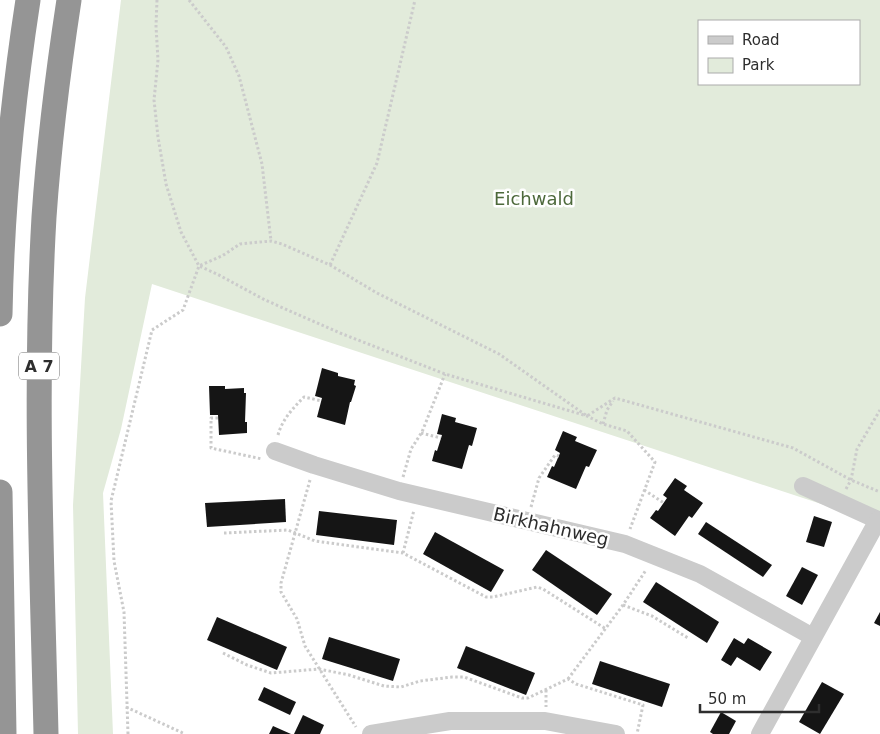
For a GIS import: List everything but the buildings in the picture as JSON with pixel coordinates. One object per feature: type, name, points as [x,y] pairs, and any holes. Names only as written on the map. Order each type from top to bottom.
[{"type":"highway","points":[[0,314],[4,216],[11,134],[20,51],[28,0]]},
{"type":"highway","name":"A 7","points":[[46,734],[39,458],[41,290],[44,217],[51,138],[69,0]]},
{"type":"highway","points":[[0,492],[4,734]]},
{"type":"street","name":"Birkhahnweg","points":[[276,443],[314,466],[418,496],[625,544],[700,574],[813,637]]},
{"type":"street","points":[[760,734],[879,521],[803,486]]},
{"type":"street","points":[[371,734],[450,721],[545,720],[616,734]]},
{"type":"path","points":[[157,0],[158,60],[154,100],[158,137],[166,184],[181,232],[199,266],[265,300],[340,334],[445,374],[587,416],[604,424],[627,431],[655,462],[625,544]]},
{"type":"path","points":[[189,0],[226,47],[239,76],[262,164],[271,241]]},
{"type":"path","points":[[330,265],[376,163],[415,0]]},
{"type":"path","points":[[128,734],[124,612],[114,561],[111,501],[152,330],[182,310],[199,266],[222,256],[240,244],[271,241],[282,244],[330,265],[377,293],[499,354],[587,416]]},
{"type":"path","points":[[404,473],[411,449],[421,433],[445,374]]},
{"type":"path","points":[[218,418],[211,418],[211,448],[261,460],[276,443],[288,414],[304,396],[322,401]]},
{"type":"path","points":[[587,416],[615,398],[793,448],[851,480],[880,492]]},
{"type":"path","points":[[604,424],[607,410],[615,398]]},
{"type":"path","points":[[840,503],[851,480],[857,449],[880,410]]},
{"type":"path","points":[[421,433],[441,438]]},
{"type":"path","points":[[533,499],[539,478],[554,455],[559,456]]},
{"type":"path","points":[[314,466],[281,584],[282,592],[297,619],[305,646],[361,734]]},
{"type":"path","points":[[644,490],[664,502]]},
{"type":"path","points":[[403,553],[418,496]]},
{"type":"path","points":[[224,533],[288,530],[315,541],[403,553],[486,597],[537,587],[543,589],[606,629]]},
{"type":"path","points":[[223,653],[247,665],[271,673],[319,669],[348,674],[384,686],[401,687],[420,681],[458,677],[471,679],[522,698],[528,698],[568,679],[624,606],[655,556]]},
{"type":"path","points":[[624,606],[652,616],[688,638]]},
{"type":"path","points":[[568,679],[576,684],[643,705],[637,734]]},
{"type":"path","points":[[546,690],[546,710]]},
{"type":"path","points":[[126,707],[185,734]]},
{"type":"green space","name":"Eichwald","points":[[121,0],[880,0],[880,526],[870,520],[152,284],[121,429],[103,493],[113,734],[78,734],[73,505],[85,298]]}]
